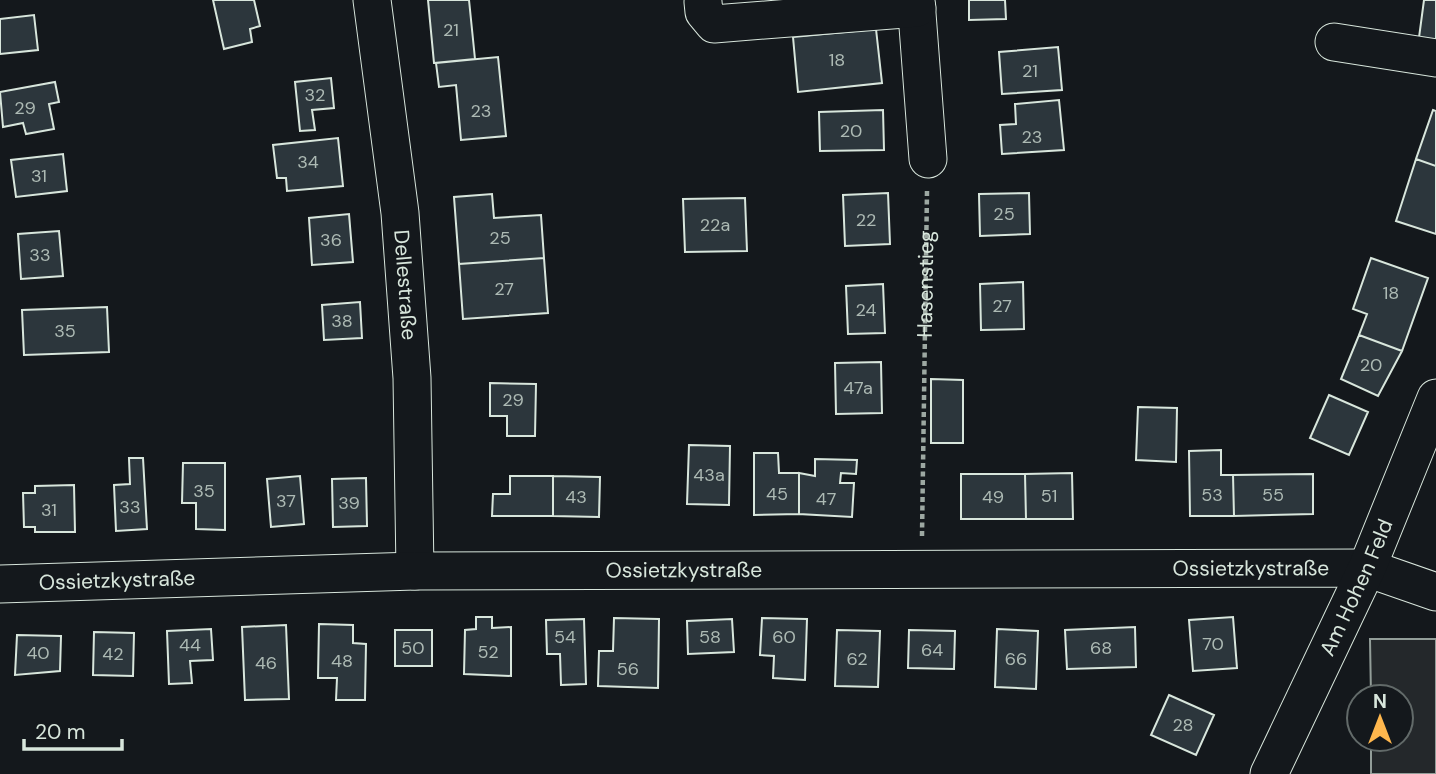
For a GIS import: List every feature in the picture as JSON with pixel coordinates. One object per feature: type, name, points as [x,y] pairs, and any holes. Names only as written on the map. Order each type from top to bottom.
[{"type":"street","name":"Dellestraße","points":[[372,0],[401,227],[412,378],[415,571]]},
{"type":"street","points":[[703,2],[704,12],[714,24],[917,4],[928,159]]},
{"type":"street","points":[[1334,42],[1436,58]]},
{"type":"street","name":"Am Hohen Feld","points":[[1269,774],[1367,568],[1436,398]]},
{"type":"street","name":"Ossietzkystraße","points":[[0,584],[415,571],[1367,568],[1436,592]]},
{"type":"path","name":"Hasenstieg","points":[[921,568],[928,159]]},
{"type":"shaded area","points":[[1370,639],[1436,639],[1436,774],[1371,774],[1371,753],[1415,753],[1415,683],[1371,683]]},
{"type":"building","points":[[213,0],[254,0],[260,26],[250,29],[252,42],[224,49]]},
{"type":"building","points":[[428,0],[469,0],[475,59],[434,63]]},
{"type":"building","points":[[969,0],[1005,0],[1006,19],[969,20]]},
{"type":"building","points":[[1424,0],[1436,0],[1436,47],[1418,45]]},
{"type":"building","points":[[34,15],[38,50],[0,54],[0,19]]},
{"type":"building","points":[[876,29],[882,83],[798,92],[793,37]]},
{"type":"building","points":[[1058,47],[1062,90],[1002,94],[999,52]]},
{"type":"building","points":[[498,57],[506,136],[461,140],[456,85],[439,87],[436,63]]},
{"type":"building","points":[[331,78],[334,108],[312,110],[315,130],[300,131],[295,82]]},
{"type":"building","points":[[55,82],[59,102],[49,104],[54,129],[26,134],[23,123],[3,127],[0,92]]},
{"type":"building","points":[[1059,100],[1064,150],[1002,154],[1000,125],[1016,124],[1015,104]]},
{"type":"building","points":[[883,110],[884,150],[820,151],[819,112]]},
{"type":"building","points":[[1433,110],[1436,111],[1436,166],[1416,159]]},
{"type":"building","points":[[338,138],[343,186],[287,191],[286,178],[277,178],[273,145]]},
{"type":"building","points":[[63,154],[67,191],[16,197],[11,160]]},
{"type":"building","points":[[1416,159],[1436,166],[1436,234],[1396,221]]},
{"type":"building","points":[[888,193],[890,244],[845,246],[843,195]]},
{"type":"building","points":[[1029,193],[1030,234],[980,236],[979,194]]},
{"type":"building","points":[[492,194],[494,218],[541,215],[544,258],[459,264],[454,197]]},
{"type":"building","points":[[745,198],[747,251],[685,252],[683,199]]},
{"type":"building","points":[[349,214],[353,262],[312,265],[309,218]]},
{"type":"building","points":[[59,231],[63,276],[21,279],[18,234]]},
{"type":"building","points":[[544,258],[548,313],[463,319],[459,264]]},
{"type":"building","points":[[1371,258],[1428,278],[1402,351],[1359,335],[1367,314],[1353,309]]},
{"type":"building","points":[[1023,282],[1024,329],[981,330],[980,284]]},
{"type":"building","points":[[883,284],[885,333],[848,334],[846,286]]},
{"type":"building","points":[[360,302],[362,338],[324,340],[322,305]]},
{"type":"building","points":[[107,307],[109,352],[24,355],[22,310]]},
{"type":"building","points":[[1359,335],[1402,351],[1378,396],[1341,379]]},
{"type":"building","points":[[881,362],[882,413],[836,414],[835,363]]},
{"type":"building","points":[[931,379],[963,380],[963,443],[931,443]]},
{"type":"building","points":[[490,383],[536,384],[535,436],[507,436],[507,416],[490,416]]},
{"type":"building","points":[[1329,395],[1368,412],[1349,455],[1310,438]]},
{"type":"building","points":[[1138,407],[1177,408],[1176,462],[1136,460]]},
{"type":"building","points":[[689,445],[730,446],[729,505],[687,504]]},
{"type":"building","points":[[1221,450],[1221,475],[1233,475],[1234,516],[1190,516],[1189,451]]},
{"type":"building","points":[[754,453],[778,453],[779,473],[799,473],[799,514],[754,515]]},
{"type":"building","points":[[129,458],[143,458],[147,529],[116,531],[114,485],[130,484]]},
{"type":"building","points":[[815,459],[857,460],[856,474],[841,473],[840,483],[854,483],[852,517],[799,514],[799,473],[815,476]]},
{"type":"building","points":[[183,463],[225,463],[225,530],[196,529],[196,503],[182,503]]},
{"type":"building","points":[[1072,473],[1073,519],[1026,519],[1025,474]]},
{"type":"building","points":[[961,474],[1025,474],[1026,519],[961,519]]},
{"type":"building","points":[[1313,474],[1313,514],[1234,516],[1233,475]]},
{"type":"building","points":[[300,476],[304,524],[271,527],[267,479]]},
{"type":"building","points":[[510,476],[553,476],[553,516],[492,516],[493,494],[510,494]]},
{"type":"building","points":[[553,476],[600,477],[599,517],[553,516]]},
{"type":"building","points":[[366,478],[367,526],[333,527],[332,479]]},
{"type":"building","points":[[74,485],[75,532],[35,532],[35,527],[24,527],[23,493],[35,493],[35,486]]},
{"type":"building","points":[[476,617],[492,617],[492,628],[511,627],[511,676],[464,674],[465,630],[476,629]]},
{"type":"building","points":[[1233,617],[1237,668],[1193,671],[1189,620]]},
{"type":"building","points":[[614,618],[659,619],[658,688],[598,686],[599,651],[613,651]]},
{"type":"building","points":[[762,618],[807,619],[805,680],[773,678],[774,656],[760,655]]},
{"type":"building","points":[[584,619],[586,684],[561,685],[560,654],[547,654],[546,620]]},
{"type":"building","points":[[732,619],[734,652],[688,654],[687,621]]},
{"type":"building","points":[[319,624],[353,625],[353,643],[366,644],[365,700],[336,700],[337,678],[318,678]]},
{"type":"building","points":[[286,625],[289,699],[245,700],[242,627]]},
{"type":"building","points":[[1135,627],[1136,667],[1067,669],[1065,630]]},
{"type":"building","points":[[211,629],[213,660],[190,661],[192,683],[169,684],[167,631]]},
{"type":"building","points":[[997,629],[1038,631],[1036,689],[995,687]]},
{"type":"building","points":[[395,630],[432,630],[432,666],[395,666]]},
{"type":"building","points":[[837,630],[880,631],[878,687],[835,686]]},
{"type":"building","points":[[909,630],[955,631],[954,669],[908,668]]},
{"type":"building","points":[[94,632],[134,633],[133,676],[93,675]]},
{"type":"building","points":[[17,635],[61,636],[60,671],[15,675]]},
{"type":"building","points":[[1169,695],[1214,715],[1196,755],[1151,735]]}]
